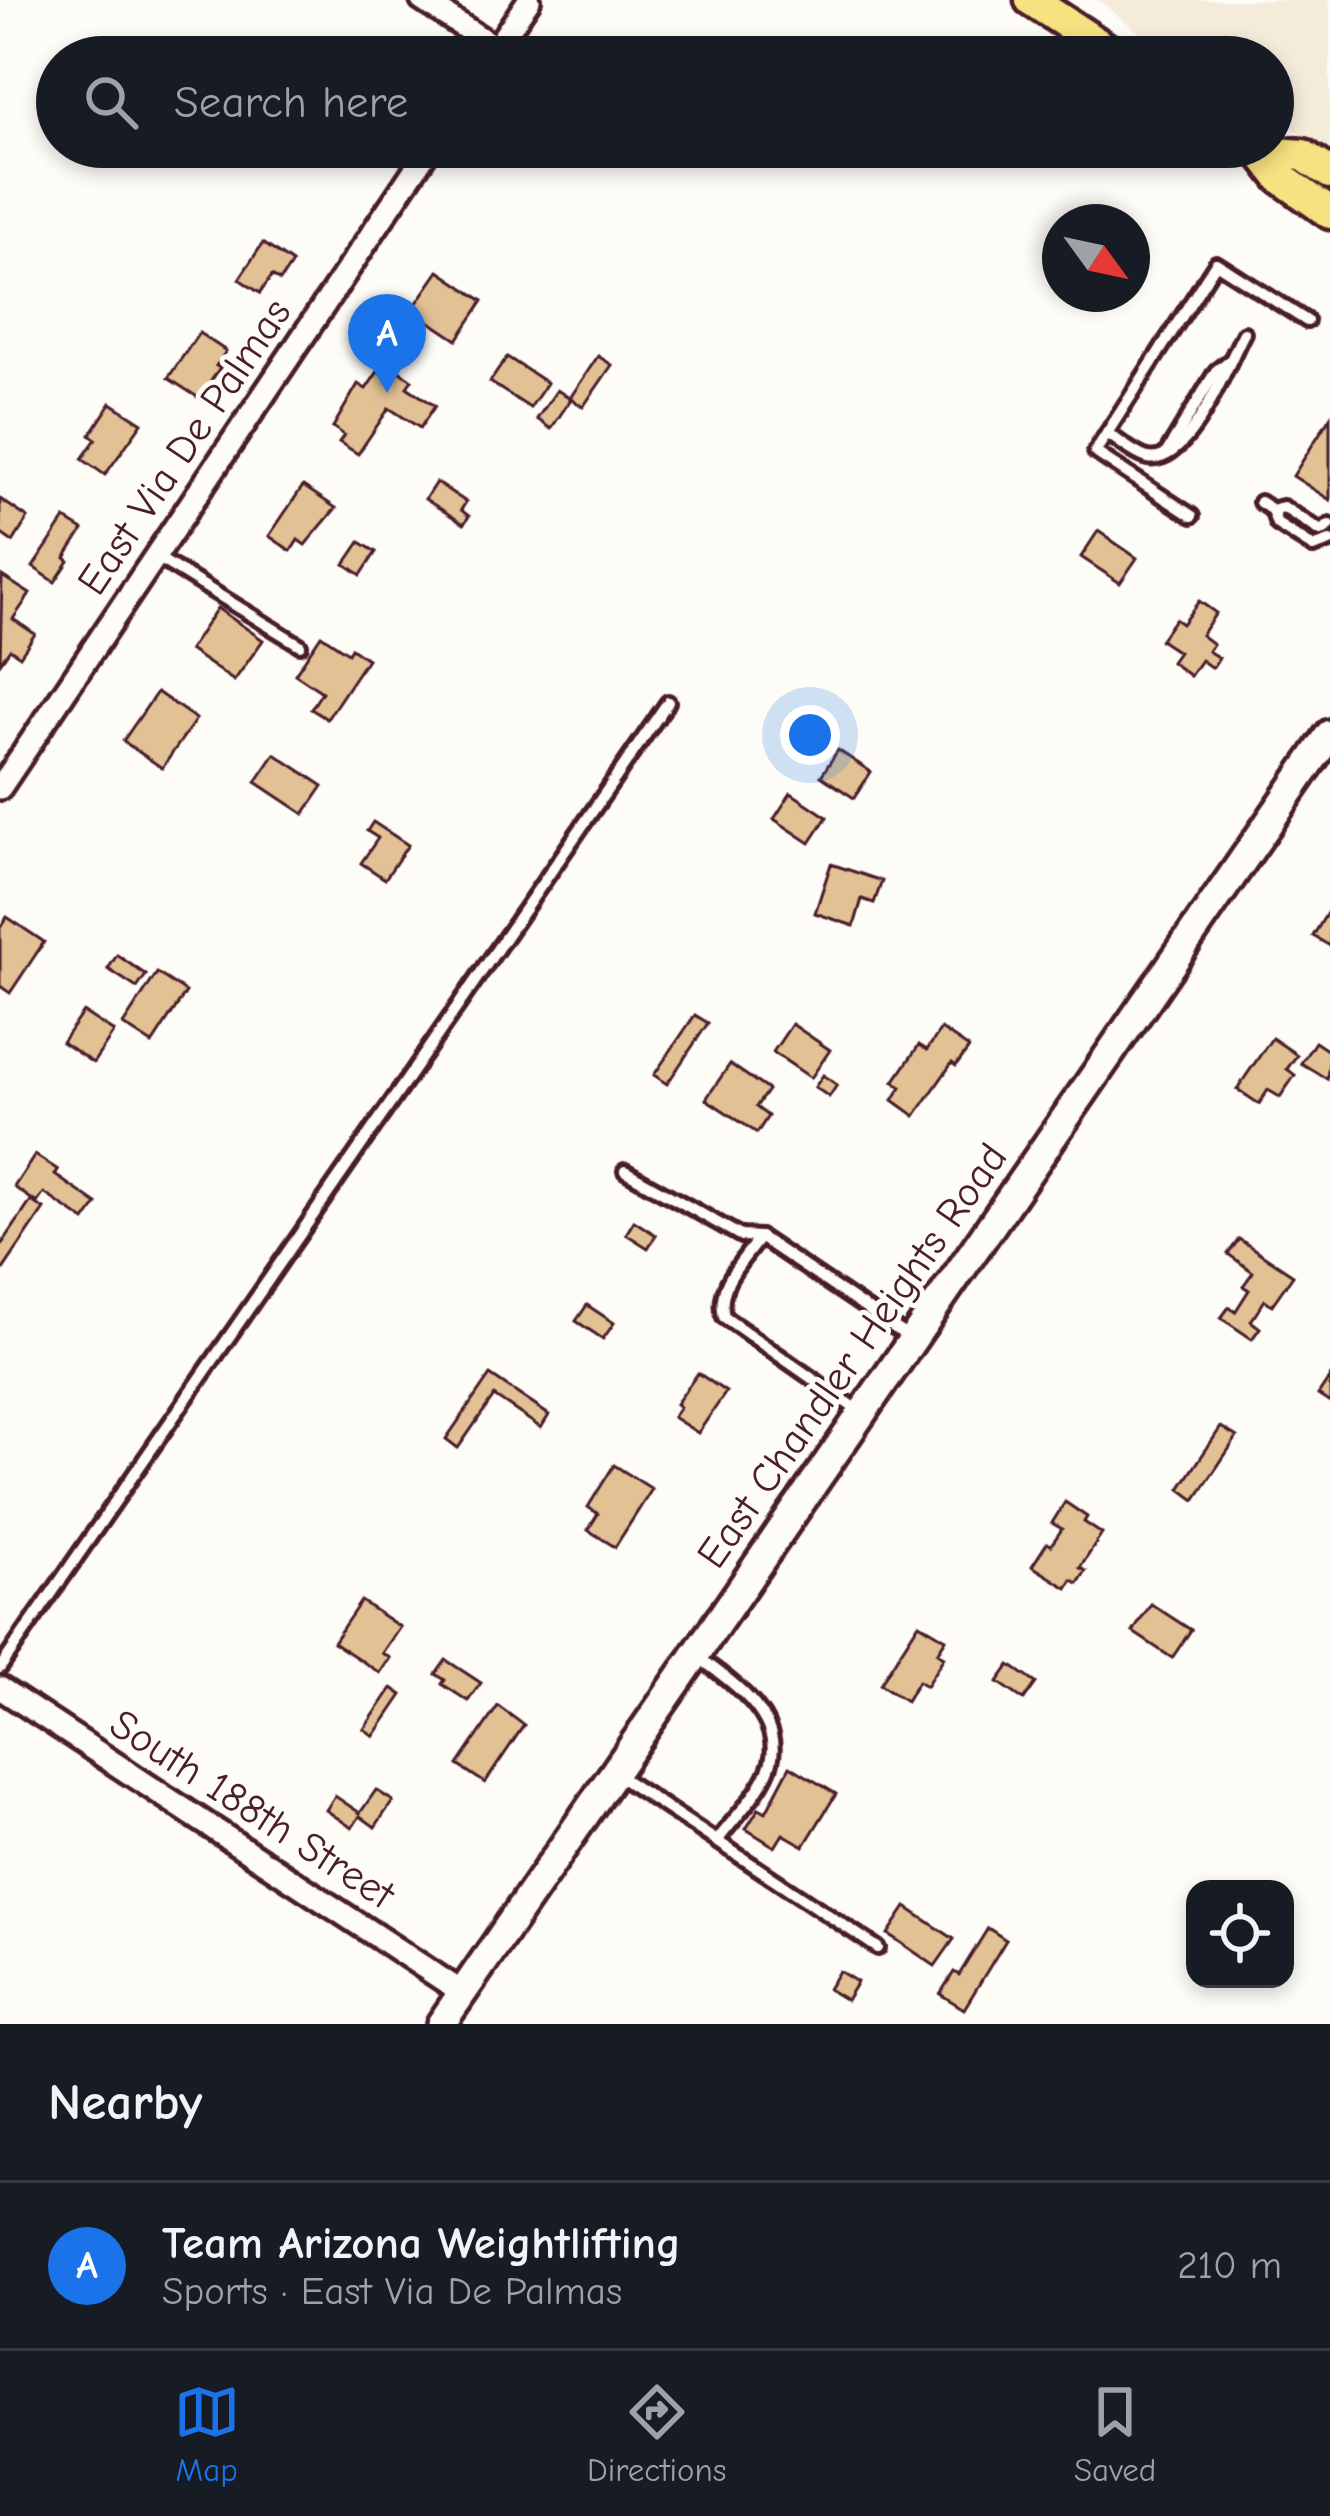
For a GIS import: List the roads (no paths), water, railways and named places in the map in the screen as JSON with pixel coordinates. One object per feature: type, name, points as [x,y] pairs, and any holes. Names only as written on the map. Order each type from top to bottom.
[{"type":"main road","points":[[1030,0],[1086,36]]},
{"type":"main road","points":[[1294,154],[1330,173]]},
{"type":"main road","points":[[1274,168],[1330,213]]},
{"type":"main road","name":"East Chandler Heights Road","points":[[441,2024],[1330,734]]},
{"type":"street","points":[[422,0],[476,36]]},
{"type":"street","points":[[505,36],[529,0]]},
{"type":"street","name":"East Via De Palmas","points":[[0,788],[416,168]]},
{"type":"street","name":"South 188th Street","points":[[0,1688],[463,1993]]},
{"type":"lane","points":[[1192,517],[1095,452],[1216,263],[1307,321]]},
{"type":"lane","points":[[1259,312],[1269,297]]},
{"type":"lane","points":[[1107,433],[1148,458],[1166,456],[1216,371],[1229,361],[1244,334]]},
{"type":"lane","points":[[1260,502],[1272,510],[1277,524],[1313,547],[1330,541]]},
{"type":"lane","points":[[1272,510],[1283,506],[1321,531],[1330,525]]},
{"type":"lane","points":[[155,556],[300,645]]},
{"type":"lane","points":[[0,1668],[668,702]]},
{"type":"lane","points":[[626,1171],[741,1236],[760,1237],[913,1340]]},
{"type":"lane","points":[[760,1237],[729,1279],[720,1300],[724,1317],[862,1414]]},
{"type":"lane","points":[[696,1655],[751,1700],[772,1753],[766,1774],[717,1841]]},
{"type":"lane","points":[[614,1773],[878,1948]]},
{"type":"place","name":"Team Arizona Weightlifting","points":[[387,393]]}]
